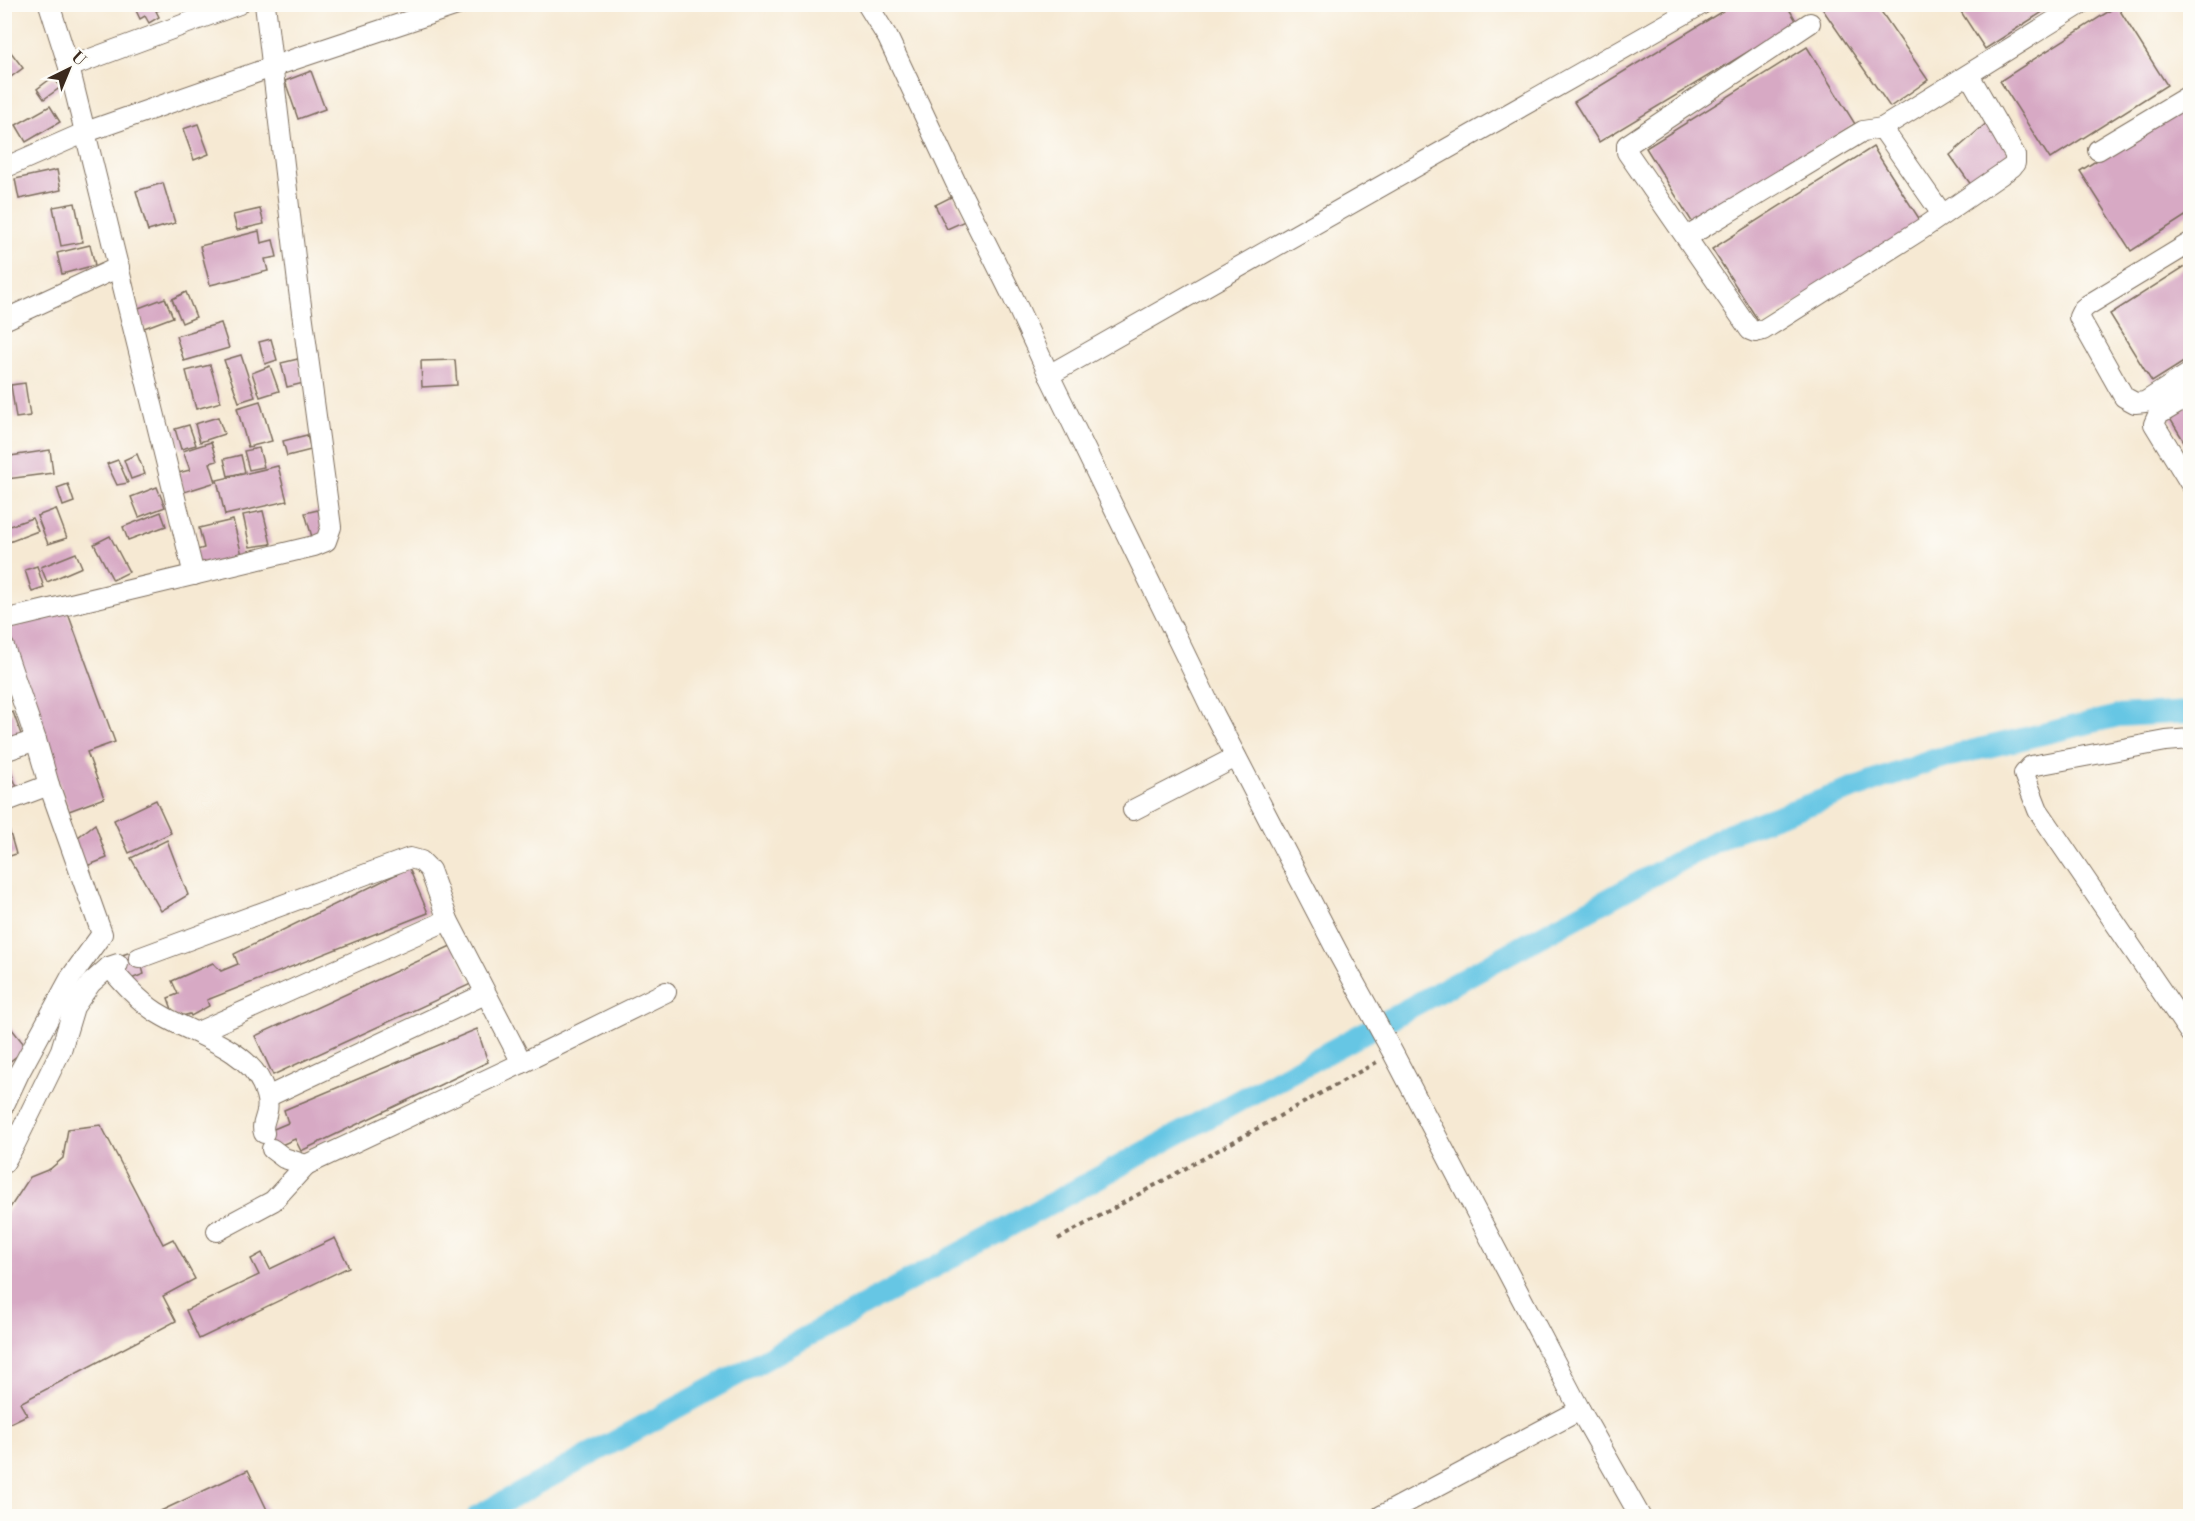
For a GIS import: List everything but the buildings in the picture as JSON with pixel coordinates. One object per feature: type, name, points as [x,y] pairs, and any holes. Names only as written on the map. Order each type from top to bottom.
[{"type":"street","points":[[49,4],[86,132],[194,575]]},
{"type":"street","points":[[69,67],[239,4]]},
{"type":"street","points":[[4,620],[314,546],[326,541],[331,527],[298,283],[265,4]]},
{"type":"street","points":[[4,168],[86,132],[273,66],[460,4]]},
{"type":"street","points":[[867,4],[888,38],[1049,375],[1236,757],[1580,1410],[1640,1516]]},
{"type":"street","points":[[1049,375],[1702,4]]},
{"type":"street","points":[[1687,237],[1863,131],[1882,128],[2081,4]]},
{"type":"street","points":[[1810,23],[1627,145],[1627,152],[1750,330],[1755,332],[1763,330],[1922,230],[1942,214],[1978,192],[2015,163],[2015,155],[1969,75]]},
{"type":"street","points":[[2098,150],[2190,95]]},
{"type":"street","points":[[1882,128],[1942,214]]},
{"type":"street","points":[[2190,243],[2088,305],[2079,317],[2124,397],[2135,403],[2145,402],[2190,373]]},
{"type":"street","points":[[4,320],[119,267]]},
{"type":"street","points":[[2190,396],[2158,415],[2154,424],[2190,483]]},
{"type":"street","points":[[4,647],[49,785],[102,934],[71,977],[4,1105]]},
{"type":"street","points":[[2190,739],[2166,741],[2031,766],[2025,774],[2038,810],[2190,1033]]},
{"type":"street","points":[[4,751],[36,740]]},
{"type":"street","points":[[1133,810],[1236,757]]},
{"type":"street","points":[[4,802],[49,785]]},
{"type":"street","points":[[139,958],[410,858],[421,861],[430,870],[448,920],[522,1063]]},
{"type":"street","points":[[198,1032],[448,920]]},
{"type":"street","points":[[4,1162],[61,1050],[74,1007],[91,983],[114,966],[132,992],[156,1012],[198,1032],[238,1057],[252,1070],[262,1082],[267,1098],[268,1110],[262,1128],[268,1141],[284,1158],[306,1165]]},
{"type":"street","points":[[217,1231],[273,1201],[306,1165],[666,992]]},
{"type":"street","points":[[267,1098],[485,994]]},
{"type":"street","points":[[1381,1516],[1580,1410]]},
{"type":"path","points":[[1058,1239],[1391,1050]]},
{"type":"waterway","points":[[478,1516],[1730,833],[1933,760],[2118,716],[2190,712]]}]
